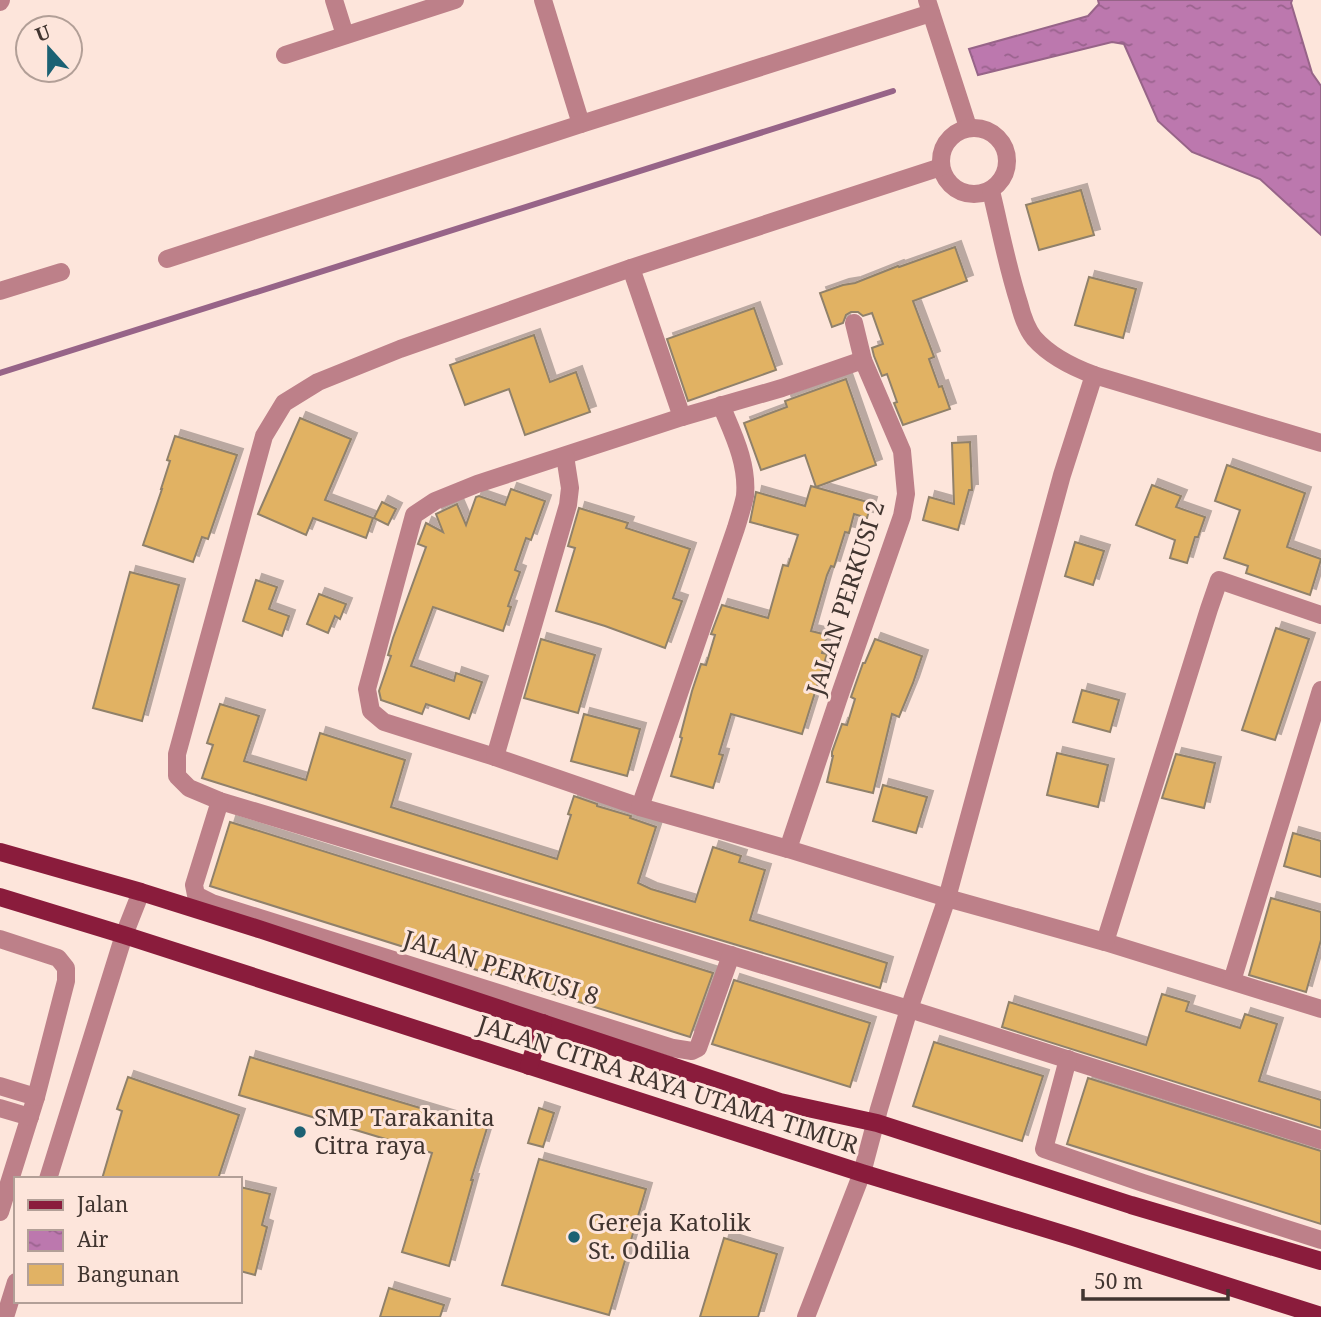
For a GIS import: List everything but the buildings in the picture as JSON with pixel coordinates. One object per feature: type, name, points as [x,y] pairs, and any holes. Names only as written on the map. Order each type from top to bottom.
[{"type":"main road","name":"JALAN CITRA RAYA UTAMA TIMUR","points":[[0,852],[141,892],[780,1102],[877,1123],[1131,1205],[1321,1261]]},
{"type":"main road","name":"JALAN CITRA RAYA UTAMA TIMUR","points":[[0,897],[862,1174],[1073,1237],[1321,1316]]},
{"type":"main road","points":[[529,1066],[543,1023]]},
{"type":"street","points":[[334,0],[345,36]]},
{"type":"street","points":[[285,55],[454,0]]},
{"type":"street","points":[[543,0],[581,124]]},
{"type":"street","points":[[167,259],[929,7],[968,127]]},
{"type":"street","points":[[968,127],[987,129],[1002,140],[1009,158],[1005,177],[991,191],[970,195],[951,186],[940,167],[942,150],[952,135],[968,127]]},
{"type":"street","points":[[940,167],[631,268],[401,349],[318,382],[284,403],[264,436],[177,754],[177,776],[188,788],[220,801],[909,1009],[1321,1140]]},
{"type":"street","points":[[991,191],[1012,282],[1024,318],[1030,332],[1051,352],[1072,366],[1094,375],[1321,443]]},
{"type":"street","points":[[631,268],[682,417]]},
{"type":"street","points":[[0,291],[61,272]]},
{"type":"street","name":"JALAN PERKUSI 2","points":[[788,849],[902,516],[906,494],[902,451],[863,360],[854,323]]},
{"type":"street","points":[[863,360],[477,484],[435,500],[414,515],[367,689],[371,711],[384,722],[639,807],[1105,942],[1321,1009]]},
{"type":"street","points":[[806,1317],[862,1174],[909,1009],[947,898],[1062,475],[1094,375]]},
{"type":"street","points":[[639,807],[745,497],[745,471],[721,405]]},
{"type":"street","points":[[495,757],[568,505],[570,488],[565,456]]},
{"type":"street","points":[[1105,942],[1219,580],[1321,615]]},
{"type":"street","points":[[1231,981],[1321,690]]},
{"type":"street","name":"JALAN PERKUSI 8","points":[[220,801],[194,885],[197,895],[212,903],[660,1044],[692,1051],[698,1048],[731,955]]},
{"type":"street","points":[[49,1177],[124,935],[141,892]]},
{"type":"street","points":[[0,939],[58,958],[66,968],[66,981],[36,1097],[0,1212]]},
{"type":"street","points":[[1068,1059],[1044,1149],[1321,1240]]},
{"type":"street","points":[[0,1086],[36,1097]]},
{"type":"street","points":[[0,1108],[30,1117]]},
{"type":"street","points":[[5,1317],[14,1288]]},
{"type":"water","points":[[1098,0],[1292,0],[1312,73],[1321,86],[1321,235],[1260,179],[1192,152],[1158,121],[1124,44],[1112,42],[978,75],[969,49],[1088,16],[1099,4]]},
{"type":"waterway","points":[[0,373],[893,91]]},
{"type":"place","name":"SMP Tarakanita Citra raya","points":[[300,1132]]},
{"type":"place","name":"Gereja Katolik St. Odilia","points":[[574,1237]]}]
